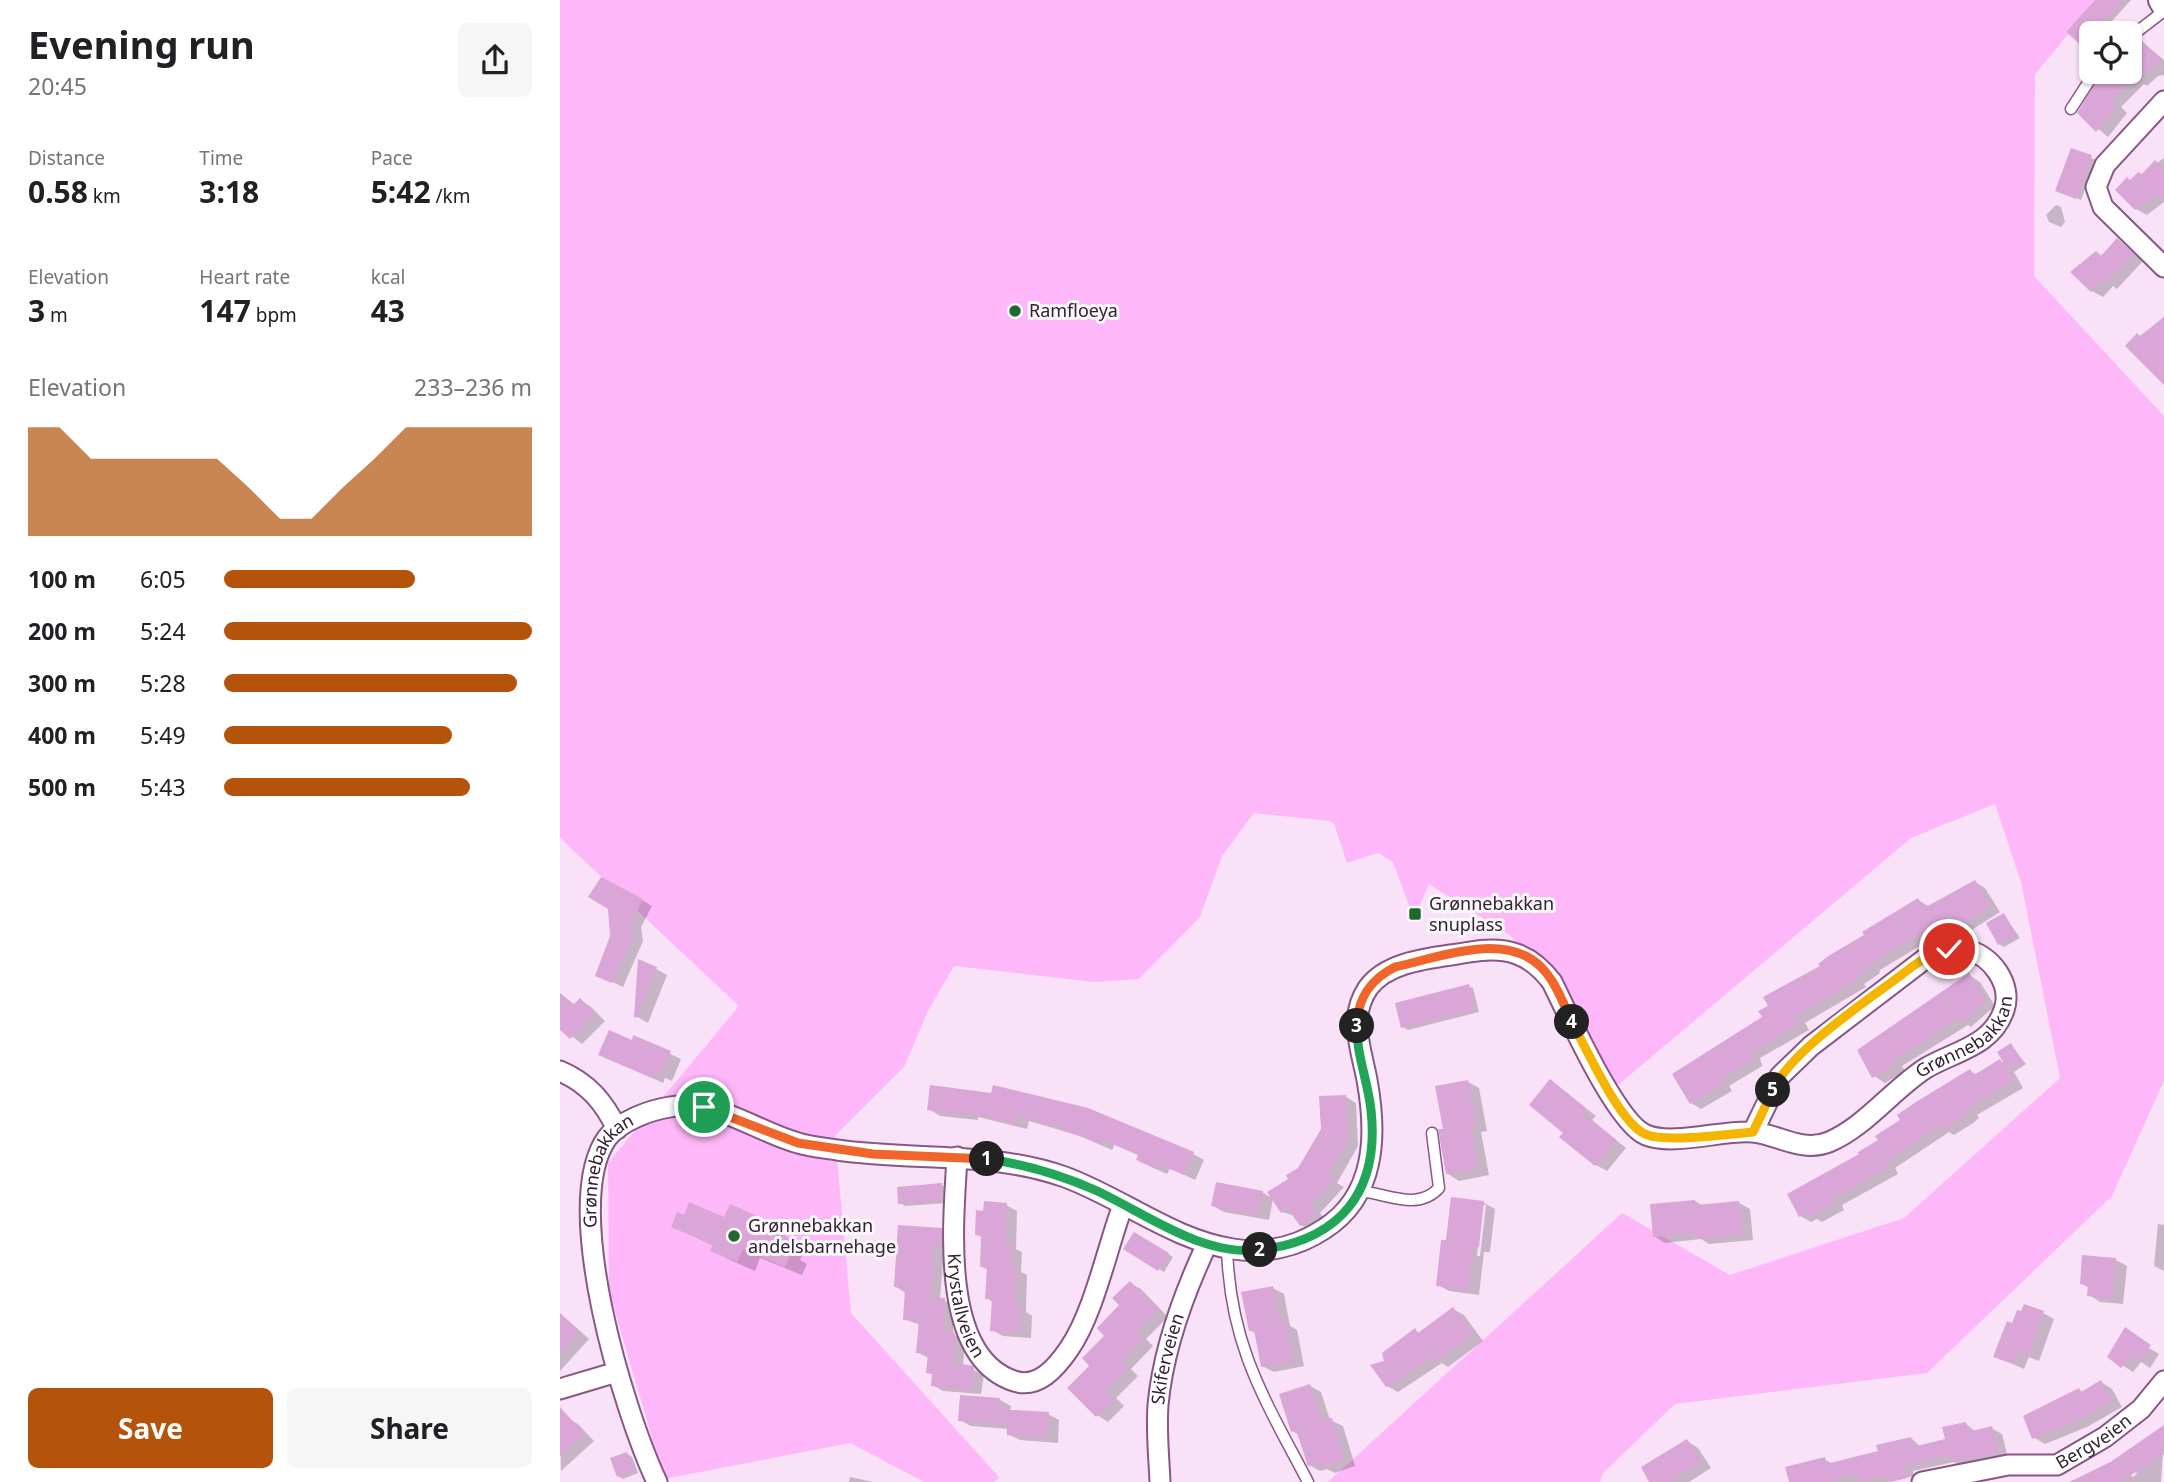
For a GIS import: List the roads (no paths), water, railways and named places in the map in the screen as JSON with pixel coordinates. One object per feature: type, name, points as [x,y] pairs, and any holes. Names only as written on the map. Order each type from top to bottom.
[{"type":"street","points":[[2161,0],[2164,5]]},
{"type":"street","points":[[2164,101],[2105,165],[2096,187],[2103,207],[2164,267]]},
{"type":"street","name":"Grønnebakkan","points":[[657,1482],[617,1372],[591,1259],[588,1222],[596,1158],[617,1129],[646,1114],[673,1106],[704,1107],[798,1143],[873,1154],[990,1160],[1038,1169],[1066,1178],[1217,1246],[1249,1251],[1301,1243],[1346,1211],[1359,1191],[1369,1168],[1373,1135],[1367,1079],[1357,1034],[1360,1002],[1370,985],[1395,967],[1502,948],[1525,955],[1540,966],[1552,982],[1608,1088],[1630,1123],[1646,1135],[1664,1138],[1753,1132],[1805,1146],[1828,1142],[1853,1127],[1928,1067],[1983,1041],[1997,1026],[2006,1008],[2001,975],[1987,960],[1969,950],[1949,949],[1930,955],[1811,1046],[1780,1076],[1753,1132]]},
{"type":"street","points":[[560,1071],[576,1078],[593,1092],[606,1106],[617,1129]]},
{"type":"street","name":"Krystallveien","points":[[957,1157],[953,1255],[958,1303],[965,1324],[983,1357],[1007,1379],[1028,1384],[1047,1375],[1069,1349],[1086,1314],[1123,1205]]},
{"type":"street","name":"Skiferveien","points":[[1160,1482],[1158,1405],[1164,1375],[1190,1280],[1217,1246]]},
{"type":"street","points":[[560,1389],[617,1372]]},
{"type":"street","name":"Bergveien","points":[[1922,1482],[2008,1465],[2057,1473],[2141,1409],[2164,1381]]},
{"type":"lane","points":[[2142,28],[2164,11]]},
{"type":"lane","points":[[2071,109],[2087,84]]},
{"type":"lane","points":[[1359,1191],[1379,1192],[1409,1200],[1426,1199],[1434,1193],[1439,1188],[1432,1133]]},
{"type":"lane","points":[[1217,1246],[1250,1372],[1308,1482]]},
{"type":"place","name":"Ramfloeya","points":[[1015,311]]},
{"type":"place","name":"Grønnebakkan snuplass","points":[[1415,914]]},
{"type":"place","name":"Grønnebakkan andelsbarnehage","points":[[734,1236]]}]
